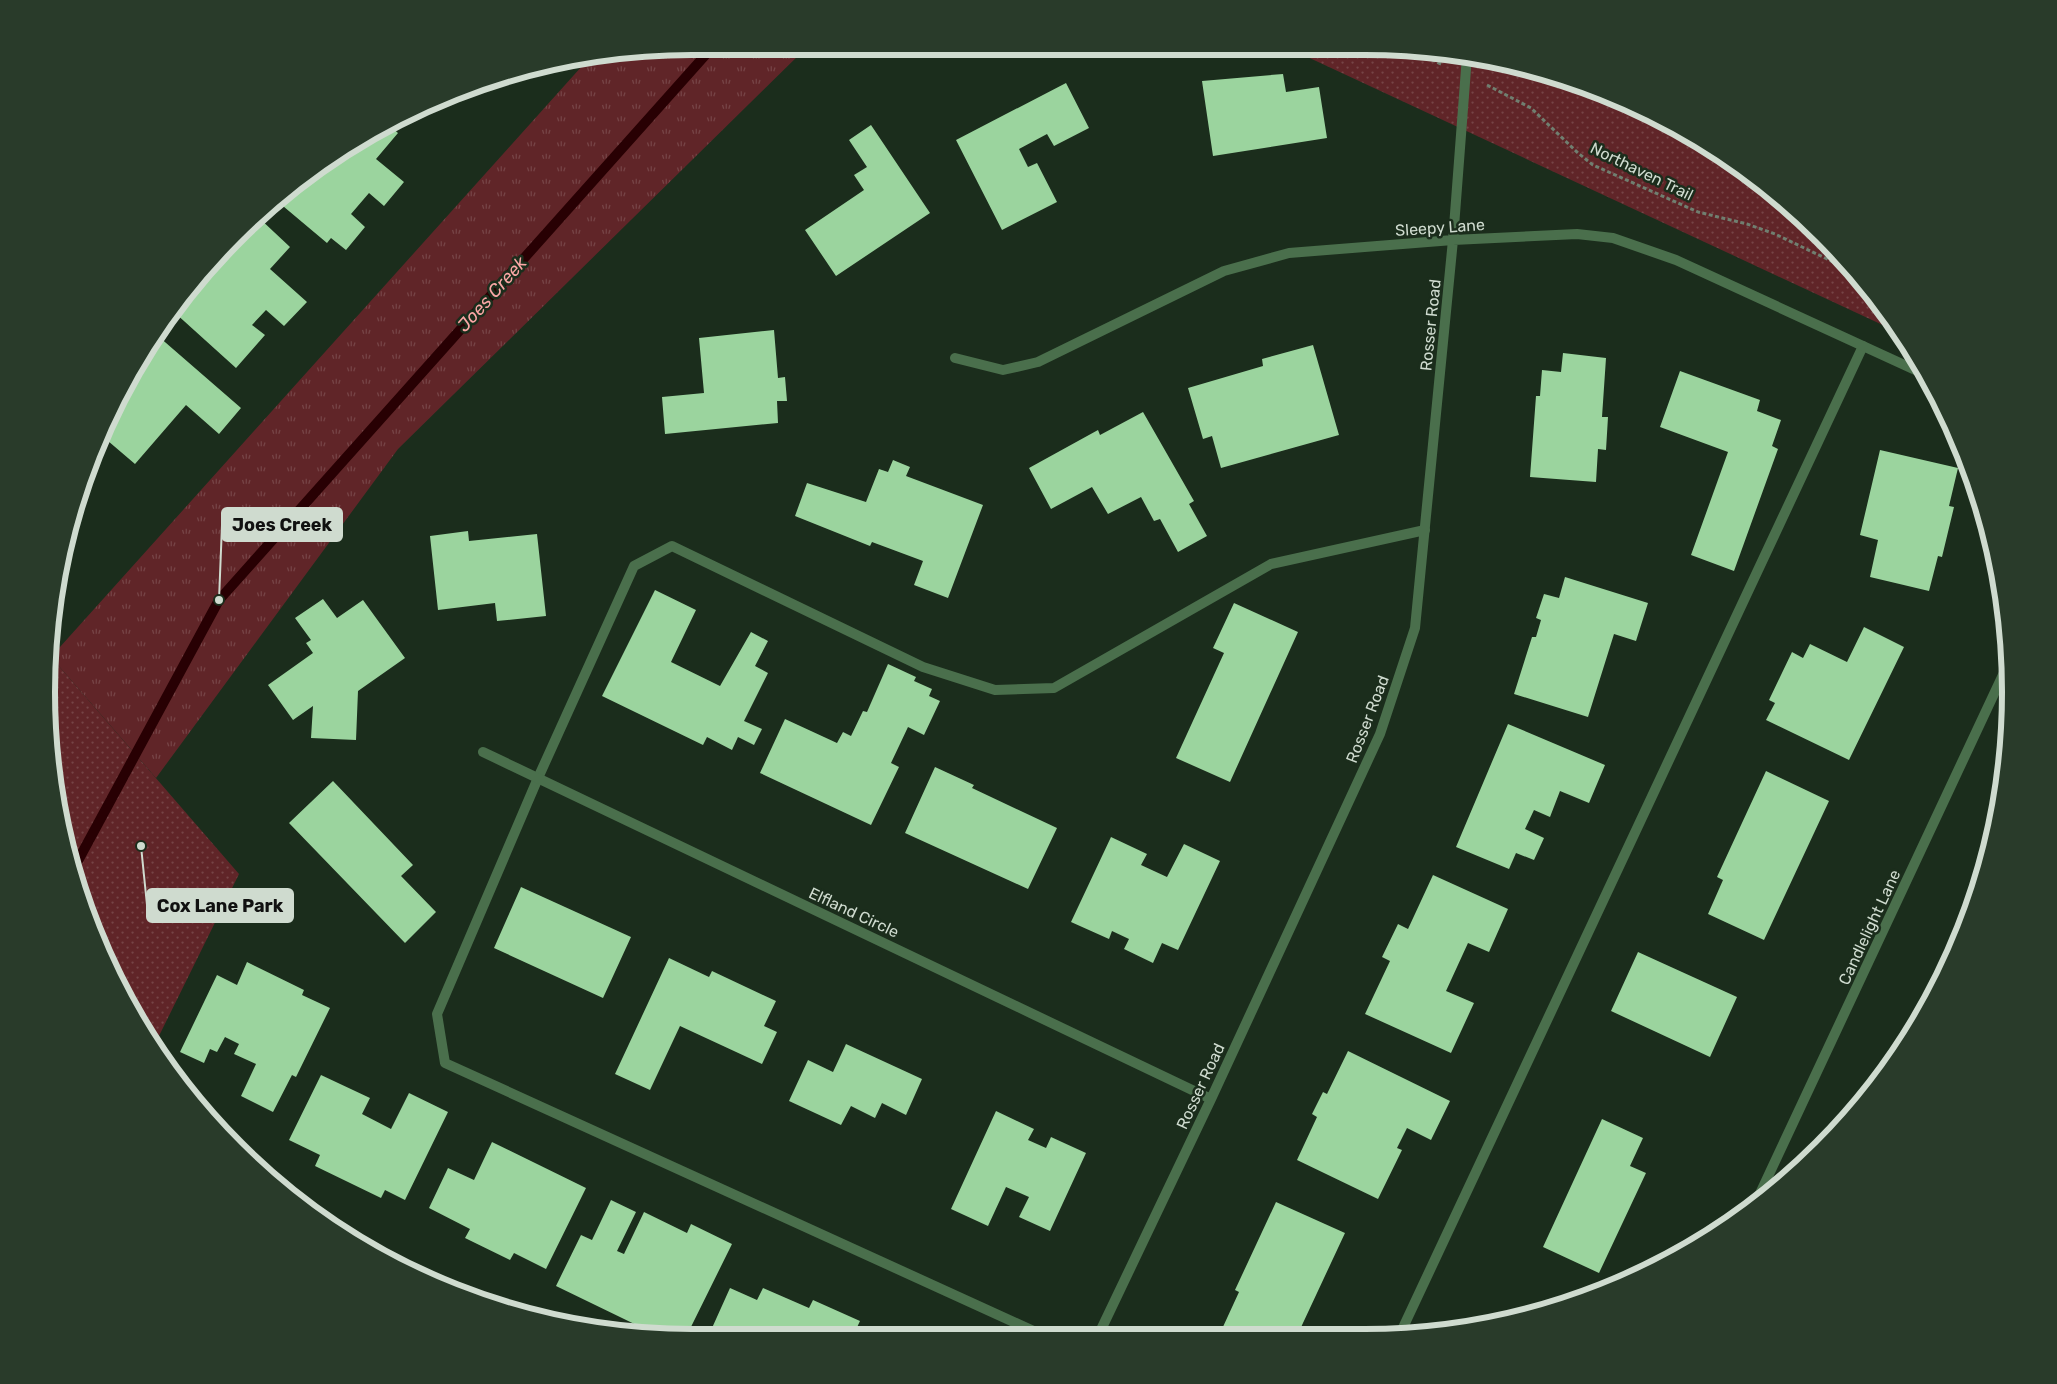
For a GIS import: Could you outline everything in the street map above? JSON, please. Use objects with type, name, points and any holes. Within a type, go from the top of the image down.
[{"type":"street","name":"Rosser Road","points":[[1101,1329],[1211,1099],[1380,734],[1416,628],[1454,240],[1466,63]]},
{"type":"street","name":"Sleepy Lane","points":[[954,358],[1003,370],[1038,362],[1224,271],[1289,253],[1454,240],[1576,234],[1613,238],[1676,260],[1914,369]]},
{"type":"street","points":[[1403,1328],[1864,346]]},
{"type":"street","points":[[1029,1329],[445,1063],[437,1014],[538,778],[634,566],[672,546],[923,667],[995,690],[1054,688],[1271,564],[1425,530]]},
{"type":"street","name":"Candlelight Lane","points":[[1762,1190],[2002,678]]},
{"type":"street","name":"Elfland Circle","points":[[483,752],[1211,1099]]},
{"type":"path","name":"Northaven Trail","points":[[1430,58],[1531,108],[1593,165],[1698,212],[1747,224],[1775,234],[1835,263]]},
{"type":"green space","points":[[799,55],[398,449],[156,778],[56,662],[56,651],[583,64],[650,56]]},
{"type":"green space","points":[[1303,55],[1407,56],[1448,60],[1530,77],[1609,103],[1684,140],[1719,162],[1753,187],[1785,213],[1844,272],[1887,327]]},
{"type":"green space","points":[[56,662],[239,874],[158,1039],[140,1010],[103,936],[77,857],[60,775],[56,734]]},
{"type":"building","points":[[1283,74],[1286,92],[1319,87],[1327,138],[1213,156],[1202,81]]},
{"type":"building","points":[[1066,83],[1089,128],[1054,146],[1047,134],[1019,149],[1028,167],[1037,163],[1057,202],[1002,230],[956,140]]},
{"type":"building","points":[[871,125],[930,213],[836,276],[805,230],[864,190],[854,175],[867,167],[849,140]]},
{"type":"building","points":[[394,129],[398,133],[376,159],[404,182],[384,206],[369,193],[351,214],[365,227],[346,250],[331,238],[327,243],[282,205],[338,162]]},
{"type":"building","points":[[263,222],[290,247],[270,269],[307,302],[284,326],[266,310],[252,325],[265,335],[236,368],[178,316],[213,272]]},
{"type":"building","points":[[774,330],[778,378],[785,377],[787,401],[777,401],[778,423],[665,434],[662,397],[704,393],[699,338]]},
{"type":"building","points":[[161,339],[241,408],[219,434],[186,405],[135,464],[107,440],[140,373]]},
{"type":"building","points":[[1313,345],[1339,435],[1221,468],[1212,436],[1203,439],[1188,388],[1263,366],[1262,359]]},
{"type":"building","points":[[1563,353],[1606,358],[1602,417],[1608,417],[1606,450],[1598,449],[1596,482],[1530,477],[1536,396],[1540,396],[1542,370],[1561,372]]},
{"type":"building","points":[[1680,371],[1760,400],[1757,411],[1781,420],[1772,446],[1778,449],[1734,571],[1691,555],[1728,452],[1660,427]]},
{"type":"building","points":[[1143,412],[1194,501],[1189,504],[1207,536],[1178,552],[1160,519],[1154,521],[1141,497],[1108,514],[1092,487],[1051,509],[1029,468],[1098,430],[1100,435]]},
{"type":"building","points":[[1880,450],[1958,468],[1949,506],[1954,507],[1942,557],[1938,556],[1929,591],[1870,577],[1878,540],[1860,535]]},
{"type":"building","points":[[893,460],[910,467],[906,476],[983,505],[948,598],[914,585],[923,561],[872,542],[870,546],[795,516],[807,483],[866,502],[879,469],[888,472]]},
{"type":"building","points":[[468,531],[469,541],[537,534],[546,616],[497,621],[495,603],[438,610],[430,536]]},
{"type":"building","points":[[1565,577],[1648,603],[1636,641],[1614,634],[1588,717],[1514,694],[1532,637],[1536,637],[1541,620],[1536,618],[1544,594],[1559,598]]},
{"type":"building","points":[[655,590],[696,610],[671,662],[720,686],[751,632],[768,641],[755,666],[768,673],[744,721],[762,729],[754,745],[738,737],[732,750],[707,737],[703,745],[602,696]]},
{"type":"building","points":[[323,599],[337,618],[363,600],[405,658],[358,691],[356,740],[311,738],[313,706],[293,720],[268,685],[313,653],[306,643],[311,640],[295,618]]},
{"type":"building","points":[[1234,603],[1298,632],[1230,782],[1176,758],[1224,653],[1213,648]]},
{"type":"building","points":[[1864,627],[1904,647],[1849,760],[1766,720],[1775,703],[1769,700],[1792,652],[1803,658],[1810,644],[1847,662]]},
{"type":"building","points":[[888,664],[916,677],[914,681],[932,689],[929,696],[940,701],[924,735],[908,727],[891,763],[899,767],[871,825],[760,773],[785,719],[837,743],[843,732],[851,736],[863,711],[867,712]]},
{"type":"building","points":[[1508,724],[1605,765],[1589,803],[1560,791],[1550,817],[1534,810],[1525,829],[1544,838],[1534,860],[1516,853],[1509,869],[1456,847]]},
{"type":"building","points":[[935,767],[974,785],[972,788],[1057,828],[1028,889],[905,833]]},
{"type":"building","points":[[1766,771],[1829,801],[1764,940],[1708,914],[1723,880],[1717,877]]},
{"type":"building","points":[[333,781],[413,865],[401,876],[436,912],[405,943],[289,823]]},
{"type":"building","points":[[1111,837],[1147,854],[1141,865],[1167,877],[1184,844],[1220,861],[1178,950],[1162,943],[1153,963],[1124,949],[1129,939],[1112,931],[1109,939],[1071,922]]},
{"type":"building","points":[[1433,875],[1508,909],[1489,952],[1468,943],[1446,991],[1474,1003],[1451,1053],[1365,1014],[1390,961],[1382,957],[1398,924],[1408,929]]},
{"type":"building","points":[[521,887],[631,937],[603,998],[494,948]]},
{"type":"building","points":[[1638,952],[1737,997],[1710,1057],[1611,1011]]},
{"type":"building","points":[[669,958],[709,977],[712,971],[776,1001],[764,1026],[777,1032],[762,1064],[680,1026],[650,1090],[615,1074]]},
{"type":"building","points":[[247,962],[304,990],[302,995],[330,1008],[296,1077],[292,1075],[273,1112],[241,1096],[256,1064],[234,1054],[239,1044],[225,1037],[217,1052],[210,1049],[204,1063],[180,1052],[217,975],[237,985]]},
{"type":"building","points":[[846,1044],[922,1079],[906,1115],[882,1103],[875,1118],[851,1106],[841,1125],[789,1101],[808,1060],[833,1072]]},
{"type":"building","points":[[1348,1051],[1450,1101],[1431,1140],[1407,1128],[1397,1148],[1402,1150],[1378,1199],[1297,1160],[1317,1117],[1312,1114],[1323,1092],[1327,1094]]},
{"type":"building","points":[[321,1075],[370,1098],[362,1114],[391,1129],[409,1093],[448,1112],[405,1200],[385,1190],[381,1198],[315,1166],[320,1155],[289,1140]]},
{"type":"building","points":[[996,1111],[1034,1129],[1028,1140],[1046,1148],[1051,1137],[1086,1153],[1050,1231],[1019,1217],[1029,1197],[1006,1187],[988,1226],[951,1209]]},
{"type":"building","points":[[1602,1119],[1643,1138],[1630,1166],[1646,1173],[1599,1273],[1543,1247]]},
{"type":"building","points":[[492,1142],[586,1188],[546,1269],[514,1253],[510,1260],[465,1238],[470,1229],[429,1208],[448,1168],[474,1180]]},
{"type":"building","points":[[611,1200],[636,1212],[617,1251],[624,1254],[644,1212],[687,1233],[691,1224],[732,1244],[690,1329],[650,1328],[641,1327],[556,1286],[581,1235],[592,1240]]},
{"type":"building","points":[[1276,1202],[1345,1233],[1300,1329],[1222,1329],[1239,1292],[1235,1290]]},
{"type":"building","points":[[730,1288],[757,1300],[763,1288],[809,1308],[813,1300],[860,1321],[856,1329],[712,1328]]},
{"type":"waterway","name":"Joes Creek","points":[[78,861],[219,600],[705,55]]},
{"type":"place","name":"Joes Creek","points":[[219,600]]},
{"type":"place","name":"Cox Lane Park","points":[[141,846]]}]
